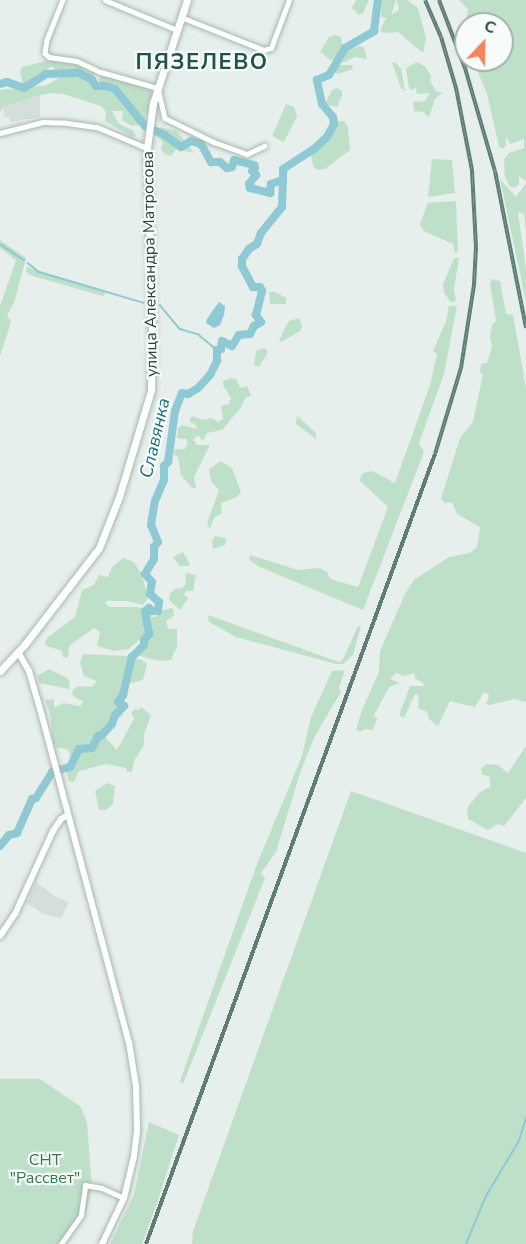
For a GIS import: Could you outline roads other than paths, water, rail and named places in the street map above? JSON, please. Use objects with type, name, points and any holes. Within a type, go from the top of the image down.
[{"type":"main road","name":"улица Александра Матросова","points":[[0,671],[18,652],[99,548],[119,497],[151,390],[152,334],[147,148],[152,110],[187,0]]},
{"type":"street","points":[[63,0],[47,40],[45,53],[49,57],[77,61],[101,72],[158,88],[165,118],[214,142],[248,154],[264,146]]},
{"type":"street","points":[[105,0],[177,30]]},
{"type":"street","points":[[181,17],[264,50],[271,48],[289,0]]},
{"type":"street","points":[[0,133],[43,122],[67,123],[105,130],[147,148]]},
{"type":"street","points":[[18,652],[29,671],[54,762],[129,1042],[136,1086],[138,1131],[124,1198],[102,1244]]},
{"type":"street","points":[[0,936],[15,914],[54,831],[61,819],[68,814]]},
{"type":"street","points":[[61,1244],[81,1215],[85,1185],[102,1188],[124,1198]]},
{"type":"water","points":[[219,302],[225,306],[224,315],[220,325],[214,328],[206,323]]},
{"type":"waterway","name":"Славянка","points":[[0,846],[9,835],[17,833],[32,799],[36,798],[52,772],[70,767],[79,749],[92,748],[98,736],[102,735],[112,724],[115,715],[124,706],[118,702],[123,695],[132,657],[144,645],[144,640],[149,634],[145,611],[149,608],[151,611],[158,611],[159,602],[150,594],[152,582],[145,574],[154,559],[154,547],[158,542],[151,525],[155,501],[164,480],[164,466],[168,462],[175,411],[182,393],[188,394],[198,388],[210,375],[217,361],[217,350],[221,349],[222,341],[232,346],[239,335],[250,334],[254,326],[261,322],[256,315],[262,291],[260,287],[253,287],[242,266],[242,259],[249,249],[257,244],[261,233],[282,207],[283,169],[314,149],[327,137],[334,124],[333,117],[322,104],[317,80],[329,75],[345,48],[374,31],[378,0]]},
{"type":"waterway","points":[[0,84],[7,82],[24,88],[46,74],[79,73],[92,80],[96,86],[115,89],[145,126],[163,134],[181,147],[191,141],[201,144],[211,162],[220,162],[227,168],[232,167],[234,160],[254,165],[255,168],[252,171],[256,175],[249,184],[250,188],[270,193],[271,184],[282,180]]},
{"type":"waterway","points":[[0,244],[24,260]]},
{"type":"waterway","points":[[28,263],[39,272],[144,303]]},
{"type":"waterway","points":[[160,305],[180,329],[198,334],[217,350]]},
{"type":"waterway","points":[[466,1244],[486,1196],[519,1141],[526,1118]]},
{"type":"railway","points":[[146,1244],[435,454],[461,368],[474,285],[476,247],[472,170],[456,88],[441,37],[425,0]]},
{"type":"railway","points":[[439,0],[465,68],[495,171],[526,328]]},
{"type":"district","name":"ПЯЗЕЛЕВО","points":[[202,63]]},
{"type":"park label","name":"СНТ \"Рассвет\"","points":[[45,1169]]}]
